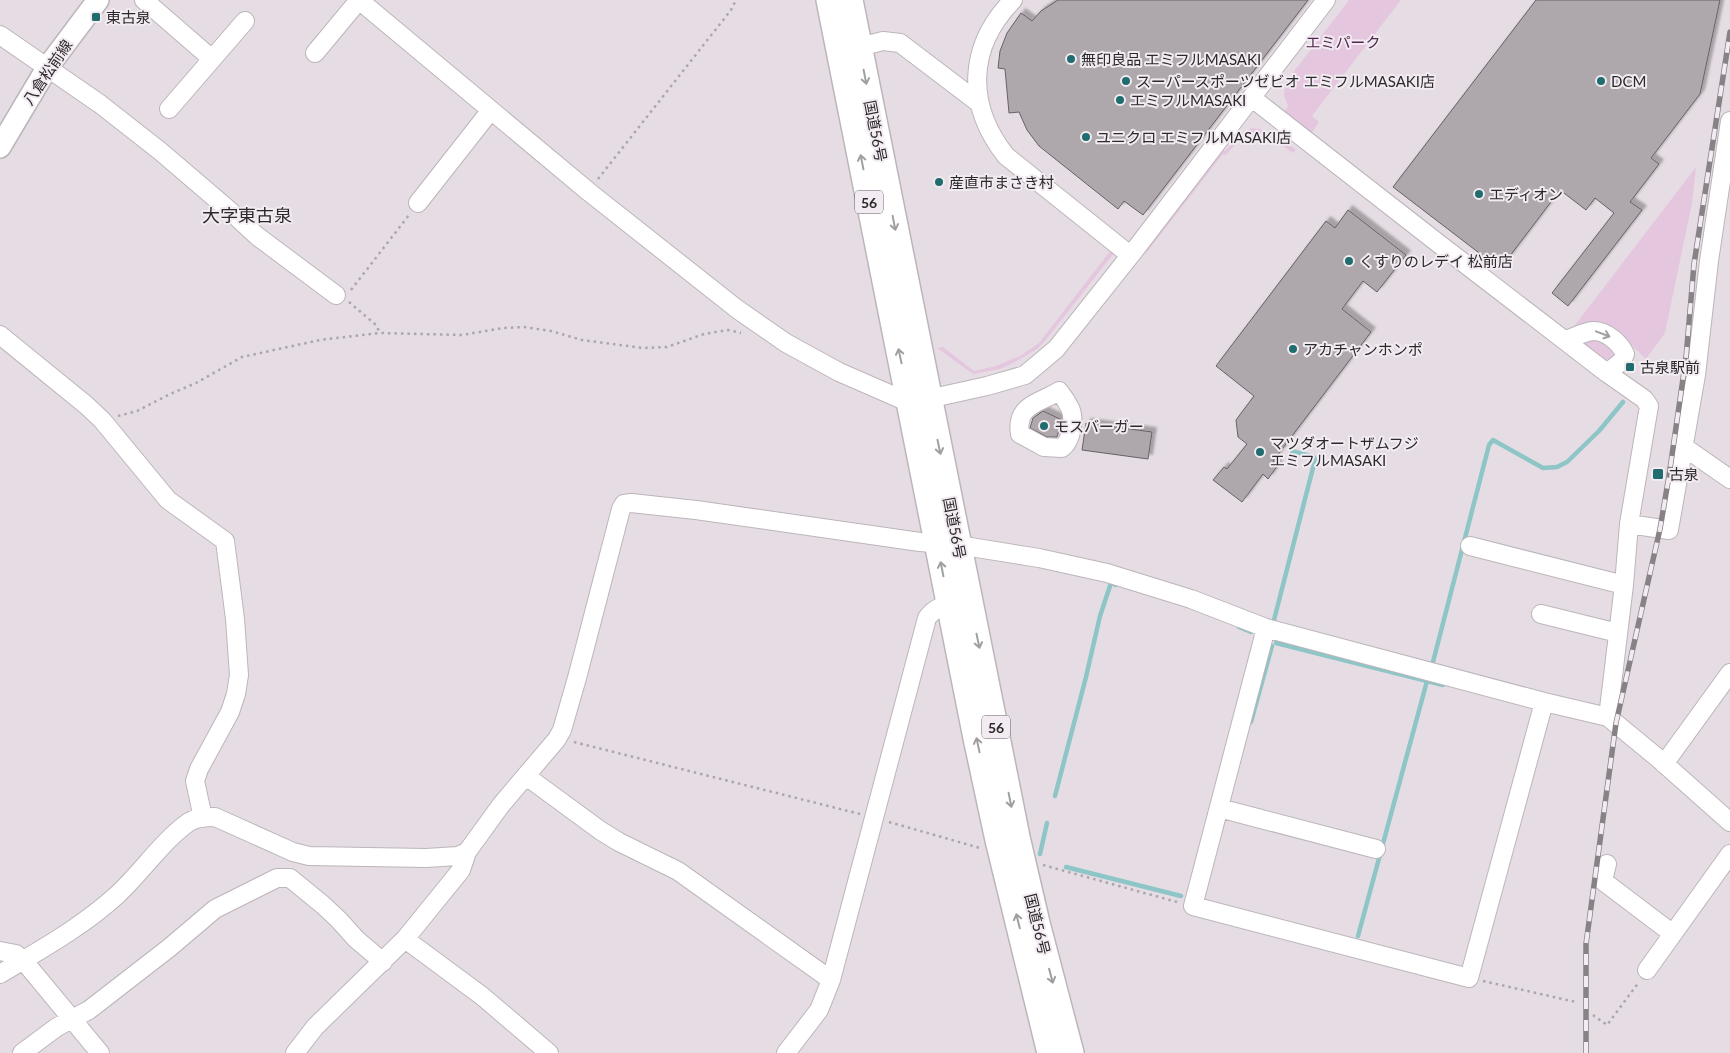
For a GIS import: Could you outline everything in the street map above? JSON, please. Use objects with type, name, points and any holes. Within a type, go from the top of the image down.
[{"type":"highway","name":"国道56号","points":[[829,0],[919,402],[1012,856],[1050,1053]]},
{"type":"highway","name":"国道56号","points":[[850,0],[860,47],[919,402]]},
{"type":"highway","name":"国道56号","points":[[1012,856],[1071,1053]]},
{"type":"main road","name":"八倉松前線","points":[[0,147],[47,68],[98,0]]},
{"type":"street","points":[[144,0],[212,59]]},
{"type":"street","points":[[315,53],[359,0],[589,192],[737,309],[786,343],[839,372],[919,402],[1025,375],[1056,349],[1326,0]]},
{"type":"street","points":[[1013,0],[991,28],[983,46],[977,74],[979,103],[984,121],[994,141],[1006,156],[1130,255]]},
{"type":"street","points":[[169,108],[245,21]]},
{"type":"street","points":[[1,39],[47,68],[122,121],[222,204],[257,236],[340,297]]},
{"type":"street","points":[[860,47],[883,42],[900,43],[979,103]]},
{"type":"street","points":[[1252,98],[1311,146],[1607,373],[1644,399],[1649,406],[1629,524],[1624,585],[1608,717]]},
{"type":"street","points":[[418,203],[491,110]]},
{"type":"street","points":[[1629,524],[1669,530],[1696,375],[1730,121]]},
{"type":"street","points":[[1566,340],[1594,331],[1606,334],[1615,340],[1622,347],[1625,354],[1622,361],[1607,373]]},
{"type":"street","points":[[0,335],[102,420],[168,500],[225,541],[235,619],[239,675],[236,694],[230,712],[199,769],[195,781],[203,818]]},
{"type":"street","points":[[1684,447],[1730,480]]},
{"type":"street","points":[[295,1053],[315,1027],[405,939],[461,870],[467,852],[502,805],[558,738],[577,678],[621,508],[624,504],[631,503],[696,510],[1039,558],[1107,573],[1191,599],[1266,628],[1544,702],[1608,717],[1730,822]]},
{"type":"street","points":[[1470,546],[1624,585]]},
{"type":"street","points":[[786,1053],[820,1010],[831,980],[927,618],[933,610],[959,602]]},
{"type":"street","points":[[1541,614],[1618,633]]},
{"type":"street","points":[[1266,628],[1193,906],[1470,978],[1544,702]]},
{"type":"street","points":[[1664,764],[1730,673]]},
{"type":"street","points":[[526,776],[601,831],[678,871],[831,980]]},
{"type":"street","points":[[1219,808],[1376,849]]},
{"type":"street","points":[[0,974],[56,940],[116,896],[176,833],[191,821],[215,817],[293,852],[308,856],[426,858],[458,856],[467,852]]},
{"type":"street","points":[[1647,970],[1730,854]]},
{"type":"street","points":[[1607,864],[1603,881],[1673,934]]},
{"type":"street","points":[[22,1053],[57,1027],[89,1010],[169,948],[215,909],[277,878],[290,878],[323,905],[356,939],[383,962]]},
{"type":"street","points":[[405,939],[482,996],[549,1053]]},
{"type":"street","points":[[0,951],[16,954],[23,960],[100,1053]]},
{"type":"path","points":[[589,192],[731,10],[736,0]]},
{"type":"path","points":[[380,333],[376,325],[340,297],[418,203]]},
{"type":"path","points":[[102,420],[137,411],[196,383],[242,357],[320,340],[380,333],[479,334],[504,328],[524,327],[551,331],[582,340],[643,348],[667,347],[704,334],[728,330],[745,334]]},
{"type":"path","points":[[558,738],[874,818],[1193,906]]},
{"type":"path","points":[[1593,1015],[1607,1025],[1647,970]]},
{"type":"path","points":[[1470,978],[1576,1002]]},
{"type":"green space","name":"エミパーク","points":[[1349,0],[1401,0],[1312,116],[1319,122],[1310,135],[1283,114],[1288,106],[1284,96],[1285,83]]},
{"type":"green space","points":[[1252,128],[1270,133],[1296,150],[1293,153],[1265,134],[1258,132],[1244,137],[1226,155],[1223,154],[1147,252],[1145,250],[1221,150],[1225,151],[1241,134]]},
{"type":"green space","points":[[1696,167],[1692,203],[1665,333],[1646,359],[1626,340],[1572,329]]},
{"type":"green space","points":[[1111,250],[1114,253],[1045,341],[1037,349],[1015,362],[1000,369],[973,374],[937,348],[943,347],[974,371],[996,366],[1020,356],[1039,343]]},
{"type":"green space","points":[[1601,338],[1617,355],[1608,363],[1587,347],[1585,343],[1589,339]]},
{"type":"building","name":"エミフルMASAKI","points":[[1058,0],[1308,0],[1143,215],[1124,201],[1118,209],[1039,146],[1027,130],[1019,112],[1009,113],[1005,69],[998,68],[1000,51],[1007,33],[1021,13],[1032,21],[1041,11]]},
{"type":"building","points":[[1536,0],[1720,0],[1700,94],[1651,158],[1659,164],[1630,202],[1642,210],[1568,306],[1552,293],[1614,213],[1595,198],[1586,210],[1560,190],[1500,269],[1393,187]]},
{"type":"building","points":[[1348,210],[1406,255],[1377,292],[1363,281],[1342,309],[1371,332],[1273,461],[1278,465],[1268,479],[1263,474],[1242,502],[1213,480],[1224,467],[1227,469],[1247,444],[1238,437],[1236,420],[1254,396],[1216,366],[1326,221],[1335,228]]},
{"type":"building","name":"モスバーガー","points":[[1043,411],[1062,420],[1057,437],[1047,437],[1030,428],[1033,418]]},
{"type":"building","points":[[1086,423],[1152,432],[1148,459],[1082,450]]},
{"type":"waterway","points":[[1433,662],[1489,445],[1493,440],[1543,468],[1557,467],[1567,462],[1599,431],[1623,402]]},
{"type":"waterway","points":[[1274,620],[1315,460],[1314,457],[1292,451]]},
{"type":"waterway","points":[[1055,796],[1100,616],[1111,583],[1116,585]]},
{"type":"waterway","points":[[1239,627],[1251,632]]},
{"type":"waterway","points":[[1276,643],[1443,685]]},
{"type":"waterway","points":[[1251,722],[1272,646]]},
{"type":"waterway","points":[[1358,936],[1427,681]]},
{"type":"waterway","points":[[1040,854],[1047,823]]},
{"type":"waterway","points":[[1066,867],[1181,896]]},
{"type":"railway","points":[[1586,1053],[1586,944],[1616,723],[1660,529],[1669,476],[1686,358],[1694,264],[1730,32]]},
{"type":"place","name":"東古泉","points":[[96,17]]},
{"type":"place","name":"無印良品 エミフルMASAKI","points":[[1071,59]]},
{"type":"place","name":"スーパースポーツゼビオ エミフルMASAKI店","points":[[1126,81]]},
{"type":"place","name":"DCM","points":[[1601,81]]},
{"type":"place","name":"エミフルMASAKI","points":[[1120,100]]},
{"type":"place","name":"ユニクロ エミフルMASAKI店","points":[[1086,137]]},
{"type":"place","name":"産直市まさき村","points":[[939,182]]},
{"type":"place","name":"エディオン","points":[[1479,194]]},
{"type":"place","name":"くすりのレデイ 松前店","points":[[1349,261]]},
{"type":"place","name":"アカチャンホンポ","points":[[1293,349]]},
{"type":"place","name":"古泉駅前","points":[[1630,367]]},
{"type":"place","name":"モスバーガー","points":[[1044,426]]},
{"type":"place","name":"マツダオートザムフジ エミフルMASAKI","points":[[1260,452]]},
{"type":"place","name":"古泉","points":[[1658,474]]},
{"type":"district","name":"大字東古泉","points":[[247,215]]}]
